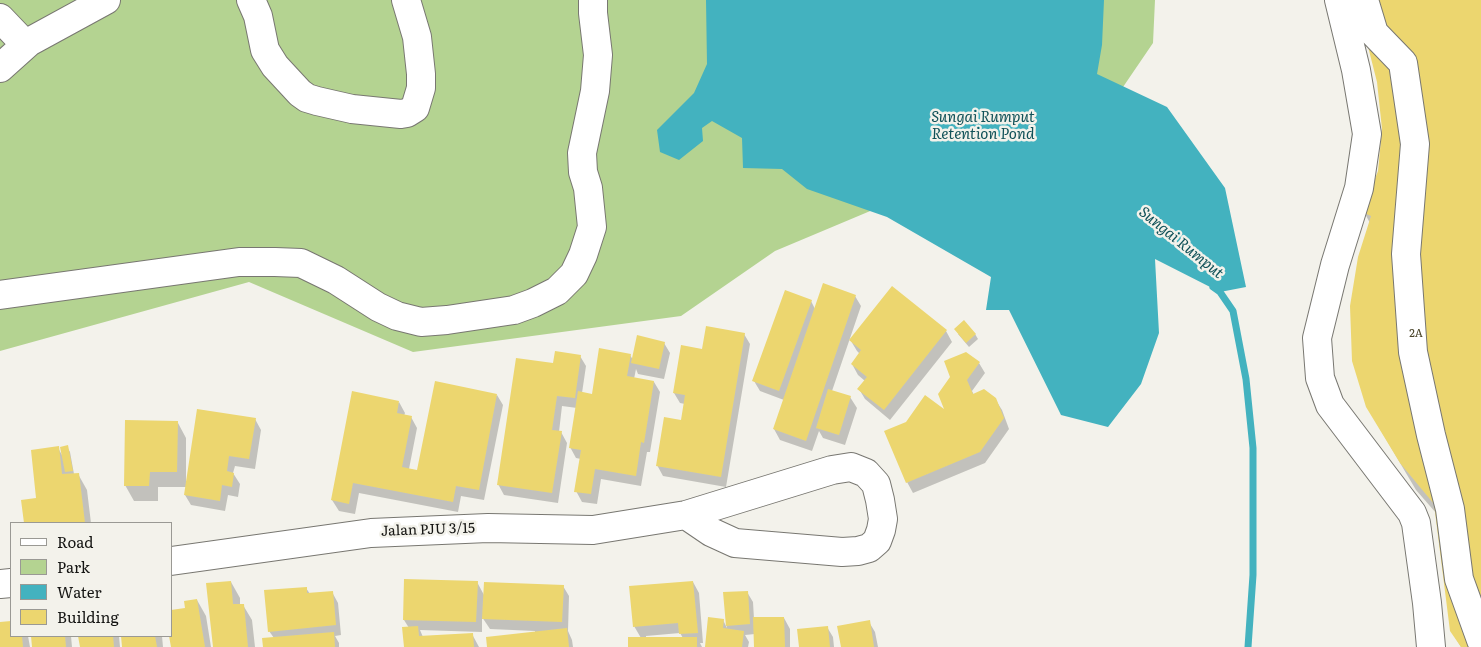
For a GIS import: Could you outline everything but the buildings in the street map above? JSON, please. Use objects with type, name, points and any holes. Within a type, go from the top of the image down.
[{"type":"street","points":[[0,68],[29,42],[106,0]]},
{"type":"street","points":[[251,0],[258,16],[264,50],[274,66],[300,93],[312,100],[352,109],[401,114],[407,113],[414,108],[420,88],[421,74],[417,37],[406,0]]},
{"type":"street","points":[[0,295],[239,262],[274,262],[301,264],[336,280],[378,308],[396,316],[421,322],[514,310],[533,303],[557,291],[574,274],[592,227],[588,188],[583,172],[582,152],[595,91],[598,56],[593,0]]},
{"type":"street","points":[[1338,0],[1356,70],[1367,134],[1359,188],[1335,265],[1317,338],[1320,378],[1330,405],[1412,513],[1417,532],[1431,647]]},
{"type":"street","points":[[1364,0],[1374,33],[1403,63],[1415,144],[1406,254],[1413,352],[1431,435],[1450,509],[1459,579],[1481,640]]},
{"type":"street","points":[[0,18],[22,40],[29,42]]},
{"type":"street","name":"Jalan PJU 3/15","points":[[172,560],[371,533],[488,528],[593,530],[686,515],[832,470],[851,467],[866,473],[876,484],[883,519],[877,541],[869,548],[842,552],[734,543],[710,532],[686,515]]},
{"type":"green space","points":[[0,0],[1155,0],[1153,43],[1106,112],[775,251],[681,316],[413,352],[249,282],[0,351]]},
{"type":"water","name":"Sungai Rumput Retention Pond","points":[[706,0],[1104,0],[1102,45],[1097,74],[1167,107],[1225,188],[1246,287],[1220,292],[1155,259],[1159,333],[1141,384],[1108,427],[1061,415],[1009,310],[986,310],[991,277],[887,217],[807,189],[782,169],[743,168],[742,138],[712,121],[702,128],[703,141],[679,160],[660,152],[657,130],[694,93],[707,64]]},
{"type":"waterway","name":"Sungai Rumput","points":[[1213,287],[1220,292],[1233,311],[1246,379],[1253,448],[1253,575],[1248,647]]}]
